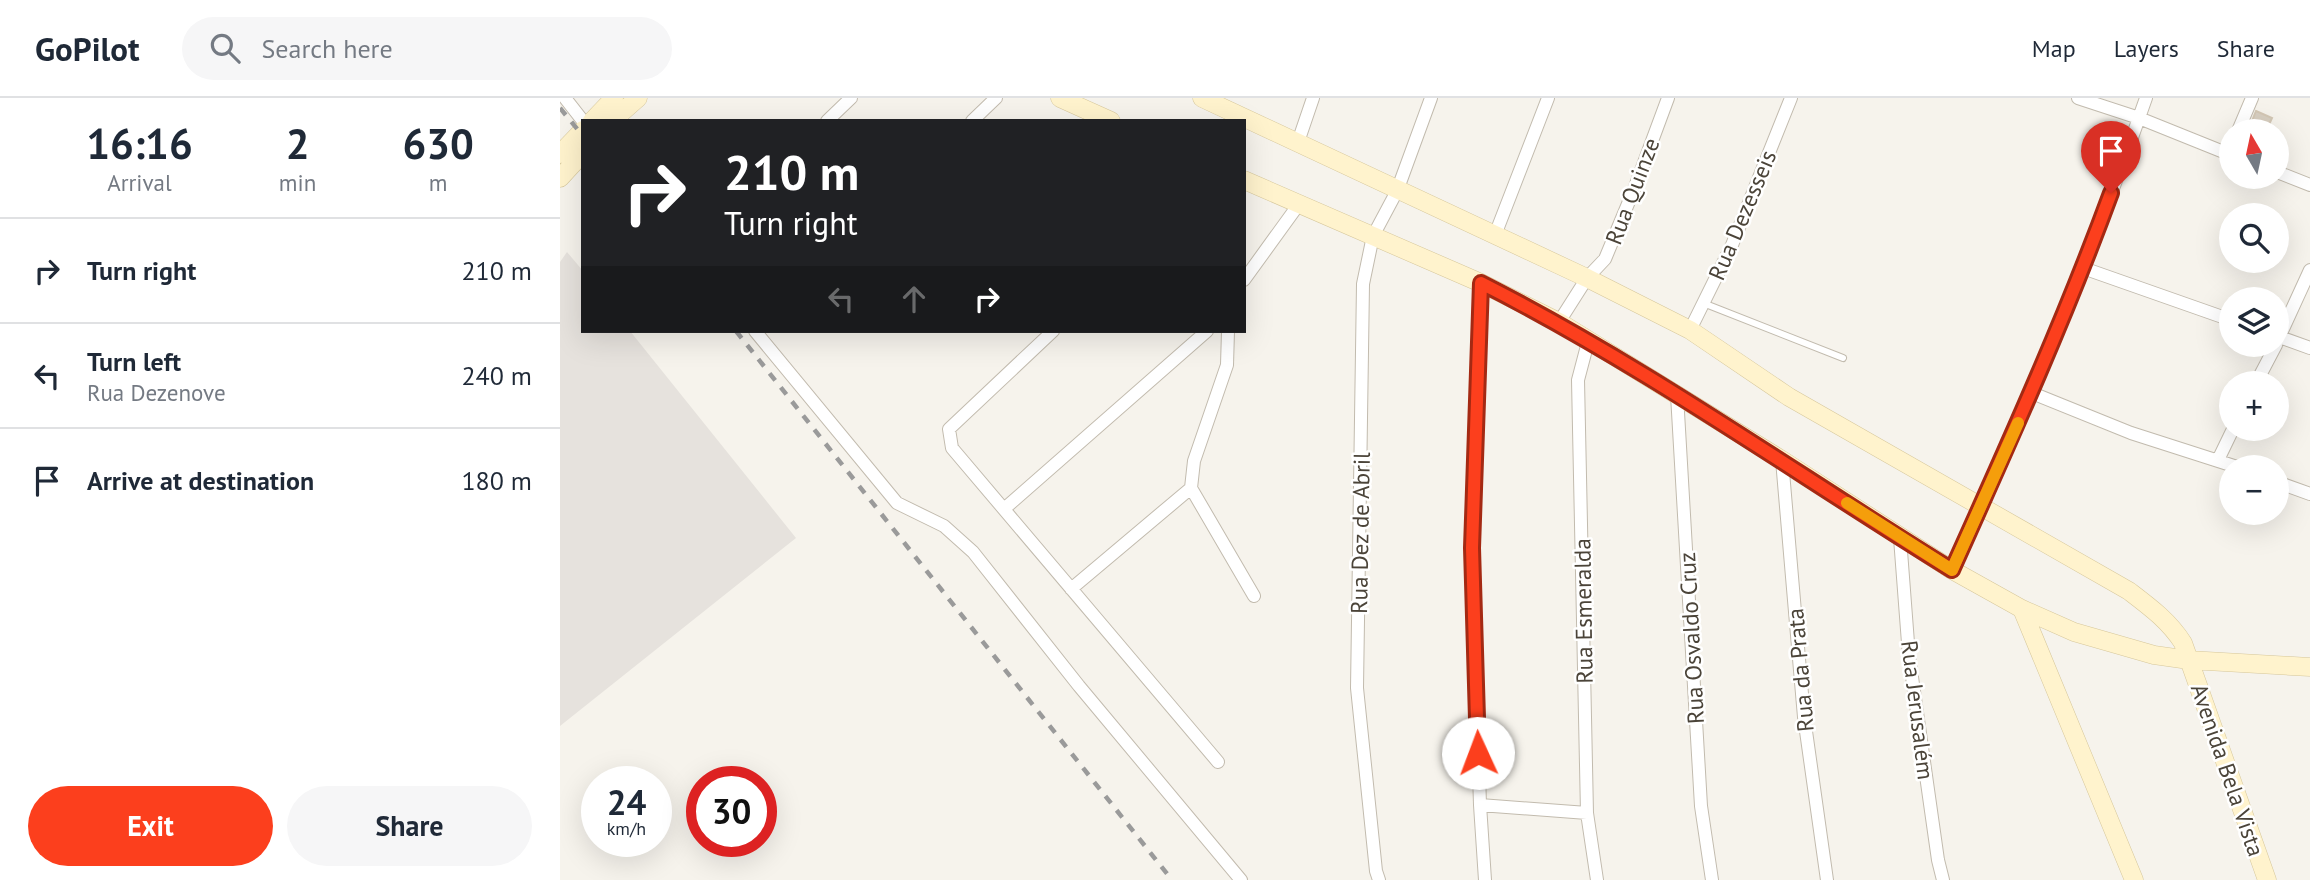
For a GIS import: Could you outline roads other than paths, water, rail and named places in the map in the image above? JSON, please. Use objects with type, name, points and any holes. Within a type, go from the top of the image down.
[{"type":"street","points":[[565,98],[579,116]]},
{"type":"street","points":[[594,119],[614,98]]},
{"type":"street","points":[[614,119],[638,98]]},
{"type":"street","points":[[829,119],[851,98]]},
{"type":"street","points":[[974,119],[996,98]]},
{"type":"street","points":[[1060,98],[1107,119]]},
{"type":"street","name":"Avenida Bela Vista","points":[[1202,98],[1587,278],[1690,330],[1789,397],[2129,591],[2174,629],[2189,660],[2267,880]]},
{"type":"street","points":[[1298,142],[1313,98]]},
{"type":"street","name":"Rua Dez de Abril","points":[[1379,880],[1357,688],[1363,284],[1373,236],[1397,191],[1431,98]]},
{"type":"street","points":[[1495,235],[1548,98]]},
{"type":"street","name":"Rua Quinze","points":[[1559,323],[1587,278],[1605,259],[1668,98]]},
{"type":"street","name":"Rua Dezesseis","points":[[1690,330],[1736,233],[1791,98]]},
{"type":"street","points":[[2078,98],[2219,148]]},
{"type":"street","points":[[1952,570],[2032,393],[2083,268],[2146,98]]},
{"type":"street","points":[[2243,119],[2252,98]]},
{"type":"street","points":[[560,154],[581,133]]},
{"type":"street","points":[[560,178],[581,155]]},
{"type":"street","points":[[2289,177],[2310,185]]},
{"type":"street","points":[[1246,181],[1481,283],[1559,323],[1782,460],[1952,570],[2022,608],[2074,632],[2154,655],[2189,660],[2310,667]]},
{"type":"street","points":[[1246,277],[1299,204]]},
{"type":"street","points":[[2083,268],[2219,316]]},
{"type":"street","points":[[2289,315],[2310,270]]},
{"type":"street","points":[[1481,283],[1472,548],[1485,880]]},
{"type":"street","points":[[757,333],[897,503],[944,526],[973,552],[1079,686],[1241,880]]},
{"type":"street","points":[[1051,333],[949,429],[952,448],[1218,762]]},
{"type":"street","points":[[1004,509],[1205,333]]},
{"type":"street","points":[[1228,333],[1227,365],[1194,461],[1191,488],[1254,596]]},
{"type":"street","name":"Rua Esmeralda","points":[[1588,342],[1578,380],[1587,813],[1597,880]]},
{"type":"street","points":[[2289,343],[2310,348]]},
{"type":"street","points":[[2032,393],[2131,433],[2218,460],[2228,441]]},
{"type":"street","name":"Rua Osvaldo Cruz","points":[[1677,395],[1701,807],[1712,880]]},
{"type":"street","name":"Rua da Prata","points":[[1782,460],[1804,718],[1827,880]]},
{"type":"street","points":[[2289,486],[2310,494]]},
{"type":"street","points":[[1071,589],[1191,488]]},
{"type":"street","name":"Rua Jerusalém","points":[[1900,538],[1909,656],[1943,880]]},
{"type":"street","points":[[2022,608],[2134,880]]},
{"type":"street","points":[[1480,805],[1587,813]]},
{"type":"lane","points":[[1703,303],[1843,358]]},
{"type":"railway","points":[[560,108],[581,134]]},
{"type":"railway","points":[[738,333],[1172,880]]}]
